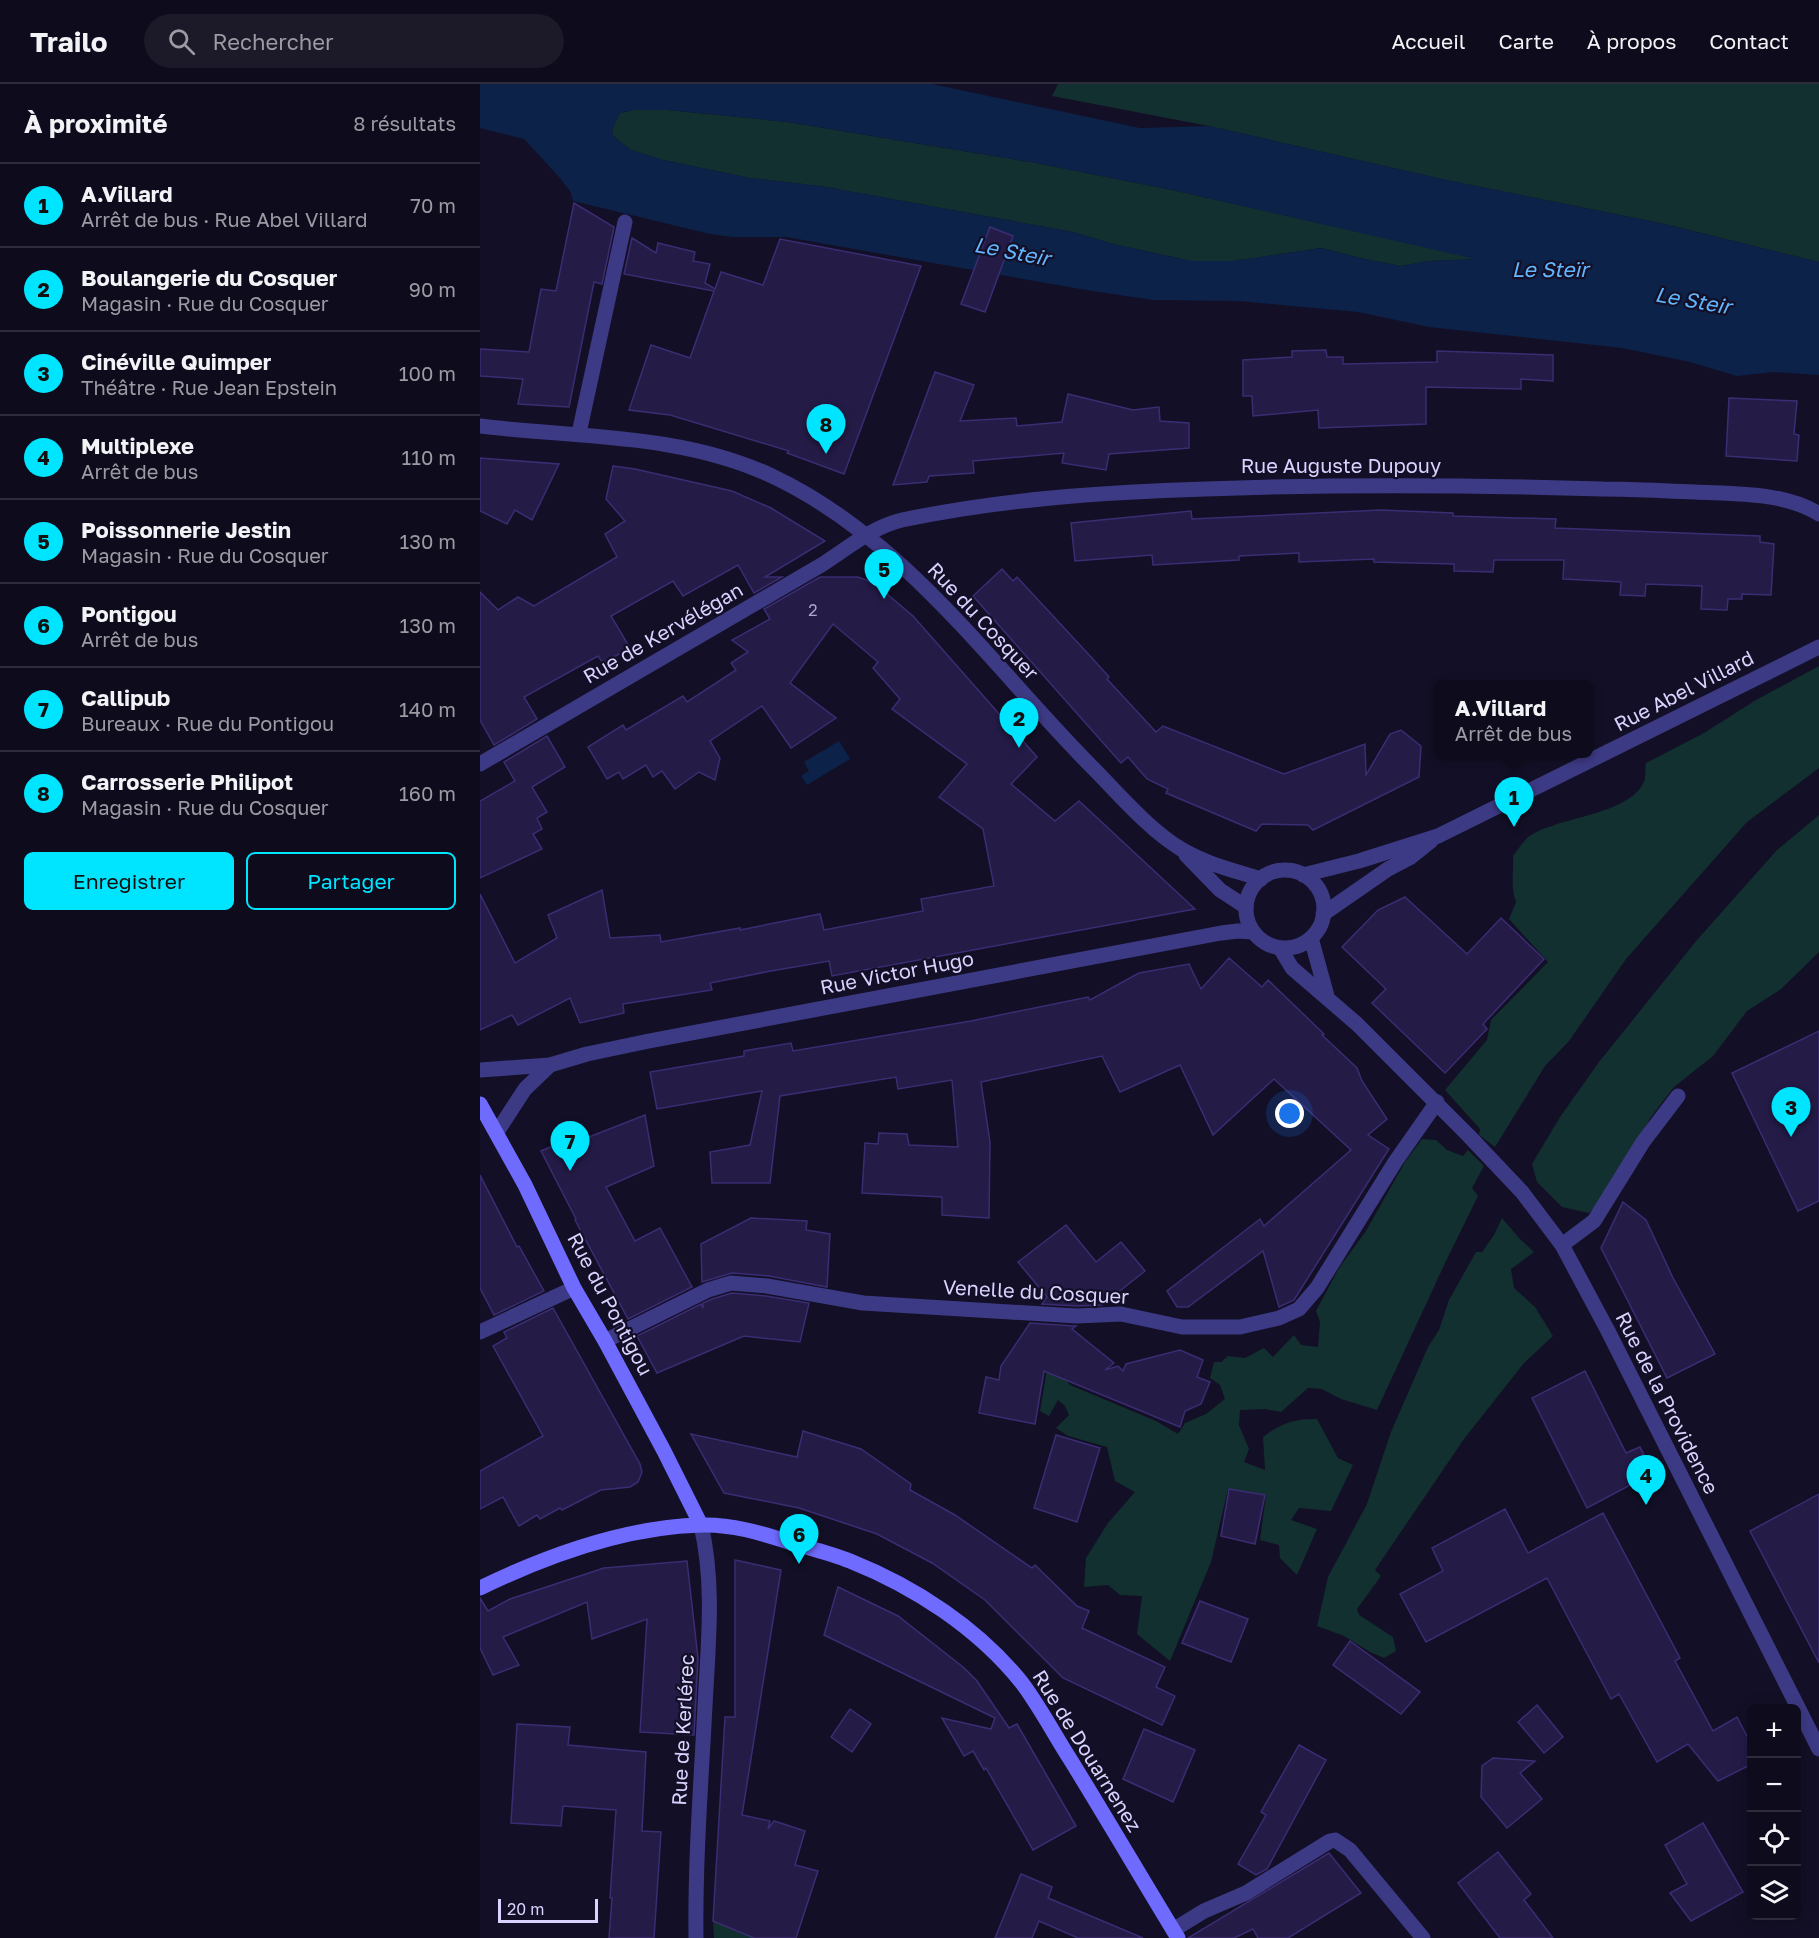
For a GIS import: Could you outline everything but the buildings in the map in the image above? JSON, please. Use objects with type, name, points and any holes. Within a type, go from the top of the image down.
[{"type":"main road","name":"Rue du Pontigou","points":[[480,1104],[497,1132],[574,1288],[605,1341],[701,1525]]},
{"type":"main road","name":"Rue de Douarnenez","points":[[480,1588],[547,1559],[603,1541],[648,1530],[701,1525],[753,1531],[848,1560],[910,1590],[951,1617],[986,1645],[1017,1677],[1039,1708],[1175,1934]]},
{"type":"street","points":[[579,433],[625,222]]},
{"type":"street","name":"Rue du Cosquer","points":[[480,426],[579,433],[671,446],[744,464],[797,490],[865,535],[904,567],[1121,797],[1162,835],[1180,848],[1216,866],[1261,879]]},
{"type":"street","name":"Rue Auguste Dupouy","points":[[865,535],[899,521],[1007,503],[1148,491],[1279,486],[1504,486],[1718,493],[1780,499],[1819,514]]},
{"type":"street","name":"Rue de Kervélégan","points":[[480,764],[823,564],[865,535]]},
{"type":"street","name":"Rue Abel Villard","points":[[1303,875],[1359,861],[1438,836],[1819,646]]},
{"type":"street","name":"Rue Abel Villard","points":[[1323,914],[1388,869],[1412,857],[1438,836]]},
{"type":"street","name":"Rue du Cosquer","points":[[1180,848],[1200,872],[1220,890],[1246,907]]},
{"type":"street","points":[[1281,870],[1303,875],[1319,892],[1323,903],[1321,923],[1311,938],[1302,944],[1291,948],[1270,945],[1253,932],[1247,920],[1246,907],[1253,886],[1261,879],[1281,870]]},
{"type":"street","name":"Rue Victor Hugo","points":[[480,1070],[550,1065],[587,1054],[649,1041],[1221,933],[1253,932]]},
{"type":"street","points":[[1311,938],[1326,996]]},
{"type":"street","points":[[1280,948],[1292,968],[1326,996],[1437,1102]]},
{"type":"street","name":"Rue Victor Hugo","points":[[497,1132],[525,1089],[550,1065]]},
{"type":"street","points":[[1562,1245],[1594,1221],[1643,1142],[1678,1096]]},
{"type":"street","name":"Rue de la Providence","points":[[1437,1102],[1522,1192],[1562,1245],[1608,1330],[1819,1749]]},
{"type":"street","name":"Venelle du Cosquer","points":[[605,1341],[708,1290],[731,1283],[767,1286],[863,1303],[1067,1315],[1121,1314],[1182,1327],[1240,1327],[1279,1318],[1299,1309],[1317,1288],[1395,1162],[1437,1102]]},
{"type":"street","points":[[480,1332],[574,1288]]},
{"type":"street","name":"Rue de Kerlérec","points":[[696,1938],[698,1832],[710,1601],[708,1560],[701,1525]]},
{"type":"street","points":[[1175,1934],[1198,1914],[1246,1893],[1329,1840],[1335,1840],[1350,1850],[1423,1938]]},
{"type":"green space","points":[[1058,84],[1819,84],[1819,262],[1660,223],[1446,180],[1209,126],[1052,96]]},
{"type":"green space","points":[[633,110],[668,110],[788,122],[1036,163],[1177,191],[1478,259],[1429,261],[1401,266],[1321,248],[1234,261],[1191,261],[1113,244],[1073,232],[820,186],[750,178],[663,160],[631,150],[613,136],[612,129],[620,113]]},
{"type":"green space","points":[[1819,666],[1819,768],[1747,822],[1626,959],[1569,1041],[1545,1066],[1495,1147],[1479,1135],[1480,1129],[1445,1090],[1487,1040],[1491,1020],[1548,962],[1509,919],[1516,902],[1513,885],[1513,856],[1531,835],[1624,802],[1636,793],[1644,782],[1646,763],[1704,733],[1756,700]]},
{"type":"green space","points":[[1819,815],[1819,952],[1781,989],[1747,1011],[1713,1056],[1674,1087],[1651,1117],[1609,1191],[1589,1213],[1562,1207],[1537,1182],[1532,1164],[1560,1117],[1599,1062],[1697,940],[1777,850]]},
{"type":"green space","points":[[1422,1139],[1436,1140],[1447,1150],[1463,1156],[1468,1150],[1484,1166],[1472,1188],[1478,1196],[1377,1410],[1341,1399],[1322,1389],[1308,1388],[1281,1412],[1265,1409],[1240,1410],[1239,1425],[1249,1449],[1244,1462],[1265,1470],[1263,1437],[1288,1423],[1317,1419],[1338,1458],[1353,1465],[1331,1511],[1299,1508],[1291,1520],[1317,1529],[1297,1575],[1280,1558],[1279,1545],[1260,1540],[1266,1495],[1228,1489],[1211,1562],[1170,1661],[1137,1634],[1142,1596],[1120,1595],[1108,1585],[1084,1587],[1086,1558],[1108,1523],[1135,1492],[1115,1481],[1107,1447],[1068,1436],[1056,1428],[1069,1415],[1065,1406],[1058,1400],[1049,1416],[1040,1411],[1049,1358],[1070,1385],[1156,1421],[1178,1434],[1185,1423],[1206,1414],[1225,1399],[1220,1385],[1210,1378],[1214,1362],[1221,1362],[1228,1356],[1245,1358],[1264,1348],[1273,1357],[1294,1335],[1301,1345],[1318,1347],[1320,1322],[1316,1311],[1339,1268],[1366,1231],[1405,1162]]},
{"type":"green space","points":[[1502,1218],[1534,1252],[1511,1269],[1514,1288],[1535,1307],[1553,1336],[1524,1363],[1464,1439],[1375,1570],[1381,1576],[1357,1609],[1359,1615],[1393,1637],[1396,1651],[1384,1658],[1344,1636],[1317,1626],[1328,1577],[1367,1504],[1391,1432],[1428,1347],[1439,1330],[1449,1300],[1476,1252],[1482,1252]]},
{"type":"green space","points":[[713,1921],[754,1938],[714,1938]]},
{"type":"water","name":"Le Steïr","points":[[480,84],[932,84],[1140,128],[1209,126],[1446,180],[1660,223],[1819,262],[1819,375],[1774,372],[1737,376],[1690,362],[1622,348],[1429,327],[1358,312],[1238,301],[1153,300],[786,237],[732,237],[710,234],[573,201],[570,191],[559,177],[524,139],[480,128]],"holes":[[[633,110],[668,110],[788,122],[1036,163],[1177,191],[1475,259],[1429,261],[1401,266],[1321,248],[1234,261],[1191,261],[1113,244],[1073,232],[820,186],[750,178],[663,160],[631,150],[613,136],[612,129],[620,113]]]},
{"type":"water","points":[[839,741],[850,759],[807,785],[801,776],[809,771],[804,762]]},
{"type":"place","name":"Carrosserie Philipot","points":[[826,454]]},
{"type":"place","name":"Poissonnerie Jestin","points":[[884,599]]},
{"type":"place","name":"Boulangerie du Cosquer","points":[[1019,748]]},
{"type":"place","name":"A.Villard","points":[[1514,827]]},
{"type":"place","name":"Cinéville Quimper","points":[[1791,1137]]},
{"type":"place","name":"Callipub","points":[[570,1171]]},
{"type":"place","name":"Multiplexe","points":[[1646,1505]]},
{"type":"place","name":"Pontigou","points":[[799,1564]]},
{"type":"water label","name":"Le Steir","points":[[1012,252]]},
{"type":"water label","name":"Le Steir","points":[[1693,301]]}]
